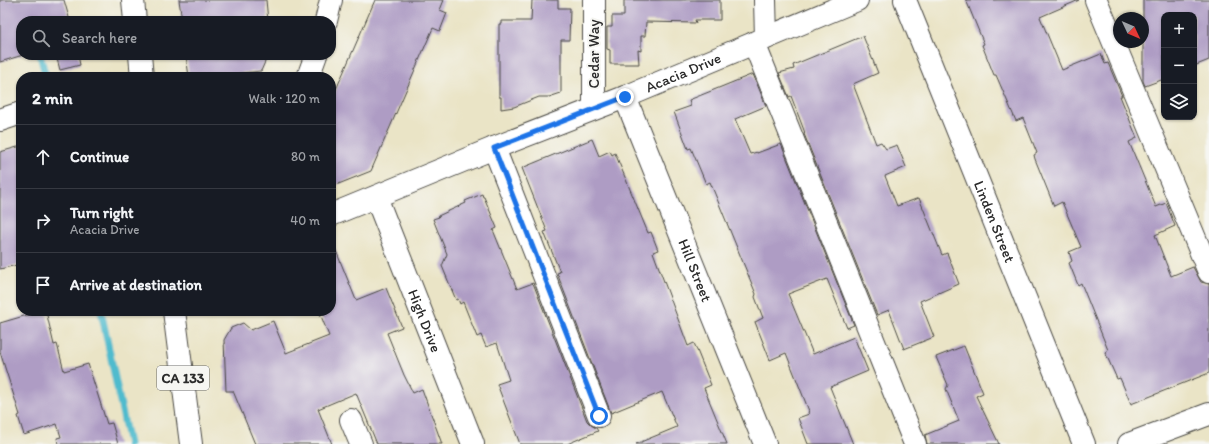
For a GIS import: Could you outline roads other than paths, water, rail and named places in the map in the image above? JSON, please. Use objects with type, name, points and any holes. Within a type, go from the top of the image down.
[{"type":"street","points":[[133,0],[135,16]]},
{"type":"street","points":[[327,16],[331,0]]},
{"type":"street","name":"Cedar Way","points":[[594,0],[594,108]]},
{"type":"street","points":[[765,0],[760,40],[915,444]]},
{"type":"street","name":"Acacia Drive","points":[[336,213],[494,148],[625,97],[857,0]]},
{"type":"street","name":"Linden Street","points":[[905,0],[1084,444]]},
{"type":"street","points":[[1096,0],[1209,272]]},
{"type":"street","points":[[140,60],[142,72]]},
{"type":"street","points":[[310,72],[314,60]]},
{"type":"street","name":"Hill Street","points":[[625,97],[765,444]]},
{"type":"street","points":[[0,120],[16,115]]},
{"type":"street","points":[[494,148],[599,416]]},
{"type":"street","name":"High Drive","points":[[376,197],[473,444]]},
{"type":"street","name":"CA 133","points":[[175,316],[191,444]]},
{"type":"street","points":[[1129,444],[1153,440],[1209,414]]},
{"type":"street","points":[[351,420],[361,444]]},
{"type":"waterway","points":[[41,60],[45,72]]},
{"type":"waterway","points":[[102,316],[129,444]]}]
